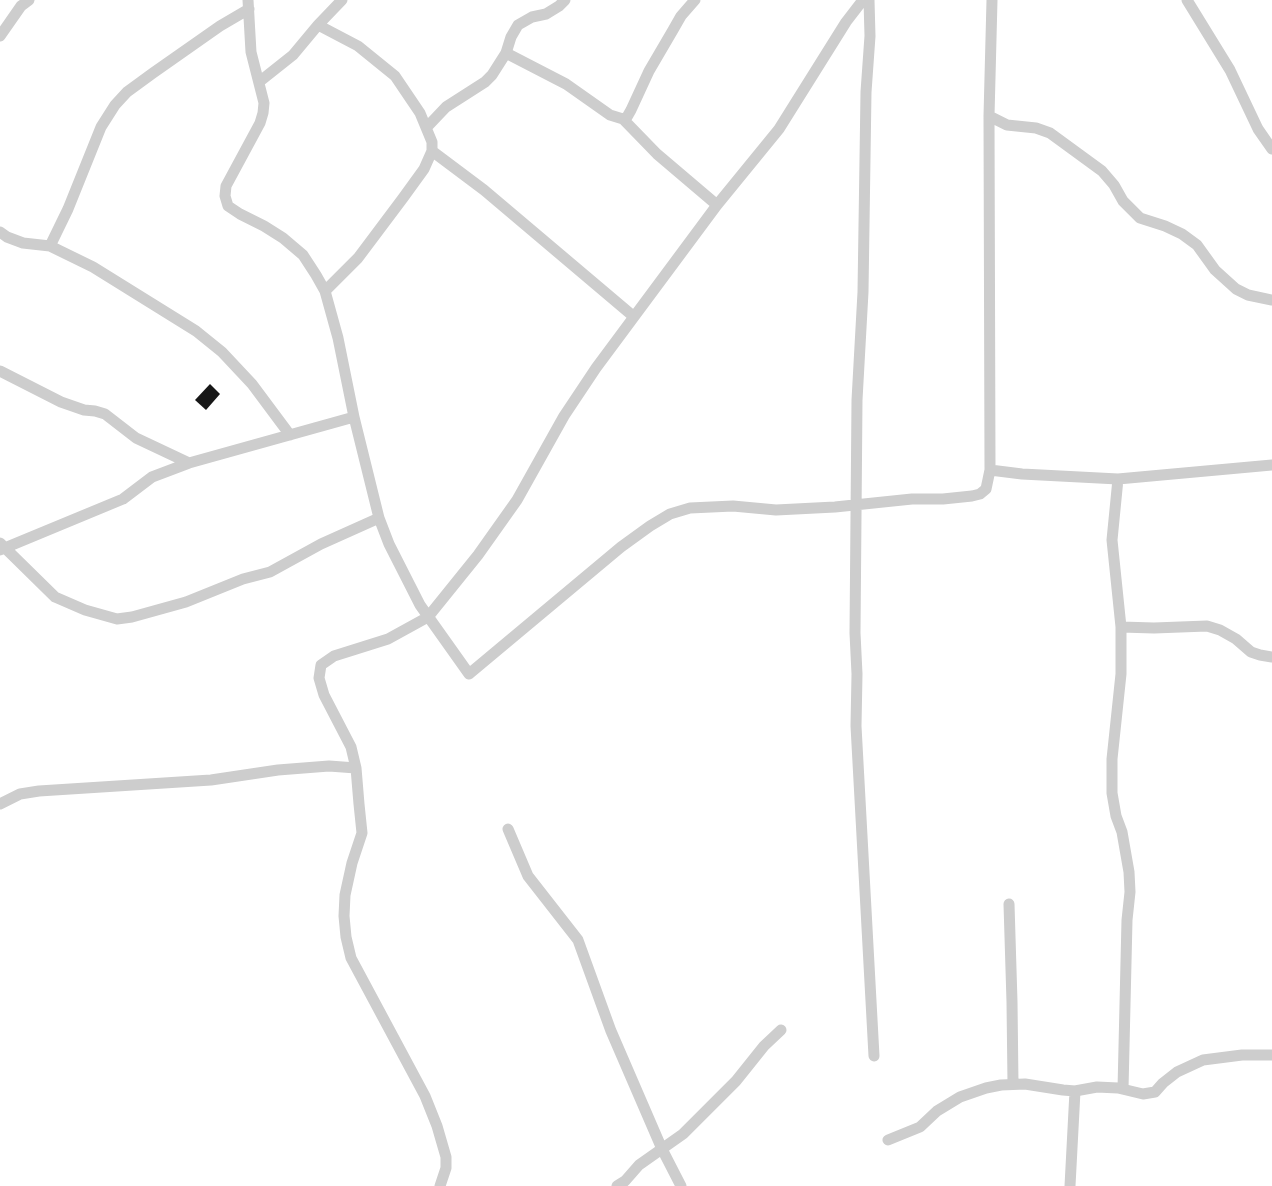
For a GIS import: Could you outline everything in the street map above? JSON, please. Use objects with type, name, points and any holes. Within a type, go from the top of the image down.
[{"type":"street","points":[[259,82],[293,55],[342,0]]},
{"type":"street","points":[[427,127],[446,107],[486,82],[506,53],[511,37],[518,25],[546,14],[565,0]]},
{"type":"street","points":[[623,119],[632,110],[649,71],[681,16],[695,0]]},
{"type":"street","points":[[440,1186],[446,1168],[446,1157],[437,1126],[416,1079],[351,958],[346,937],[344,916],[346,895],[352,863],[362,833],[356,768],[351,747],[324,695],[319,678],[321,665],[334,656],[388,639],[428,617],[478,555],[516,500],[564,416],[633,316],[653,293],[717,204],[779,129],[846,22],[863,0]]},
{"type":"street","points":[[868,0],[870,36],[866,92],[863,292],[858,362],[856,726],[874,1056]]},
{"type":"street","points":[[248,5],[251,52],[264,103],[260,123],[226,186],[225,196],[228,206],[283,238],[303,255],[325,291],[338,338],[354,417],[380,518],[389,544],[404,577],[428,617],[469,674],[621,547],[670,514],[690,508],[733,506],[776,510],[835,507],[912,499],[972,496],[980,494],[986,489],[990,470],[989,116],[992,0]]},
{"type":"street","points":[[1187,0],[1230,70],[1258,129],[1272,149]]},
{"type":"street","points":[[0,36],[22,2]]},
{"type":"street","points":[[50,246],[68,209],[101,127],[115,105],[127,92],[248,5]]},
{"type":"street","points":[[318,25],[358,46],[395,76],[420,113],[432,142],[432,151],[424,169],[358,258],[325,291]]},
{"type":"street","points":[[506,53],[566,84],[610,114],[623,119],[657,154],[717,204]]},
{"type":"street","points":[[989,116],[1007,125],[1036,128],[1050,133],[1102,171],[1114,185],[1123,201],[1140,218],[1165,226],[1197,245],[1215,270],[1236,289],[1248,295],[1272,300]]},
{"type":"street","points":[[432,151],[484,190],[633,316]]},
{"type":"street","points":[[0,232],[23,243],[50,246],[93,267],[196,331],[222,352],[252,384],[290,436]]},
{"type":"street","points":[[0,370],[61,402],[84,410],[106,414],[136,438],[189,463]]},
{"type":"street","points":[[354,417],[189,463],[152,477],[112,504],[1,547],[55,597],[68,604],[103,616],[123,619],[186,602],[243,580],[270,572],[321,544],[380,518]]},
{"type":"street","points":[[990,470],[1022,474],[1118,479],[1272,466]]},
{"type":"street","points":[[1118,479],[1112,540],[1121,626],[1121,674],[1112,759],[1112,793],[1130,872],[1123,1090]]},
{"type":"street","points":[[1121,626],[1154,628],[1208,626],[1236,639],[1251,652],[1260,656],[1272,657]]},
{"type":"street","points":[[0,804],[20,794],[40,791],[211,780],[278,770],[329,766],[356,768]]},
{"type":"street","points":[[508,829],[528,876],[578,940],[611,1031],[662,1149],[681,1186]]},
{"type":"street","points":[[1009,904],[1013,1084]]},
{"type":"street","points":[[617,1186],[625,1181],[639,1165],[683,1134],[702,1116],[736,1081],[764,1046],[781,1030]]},
{"type":"street","points":[[888,1140],[920,1128],[937,1111],[960,1097],[986,1088],[1025,1084],[1075,1091],[1097,1087],[1143,1094],[1155,1092],[1177,1072],[1203,1060],[1242,1055],[1272,1055]]},
{"type":"street","points":[[1070,1186],[1075,1091]]},
{"type":"building","points":[[210,384],[220,394],[206,410],[195,400]]}]
